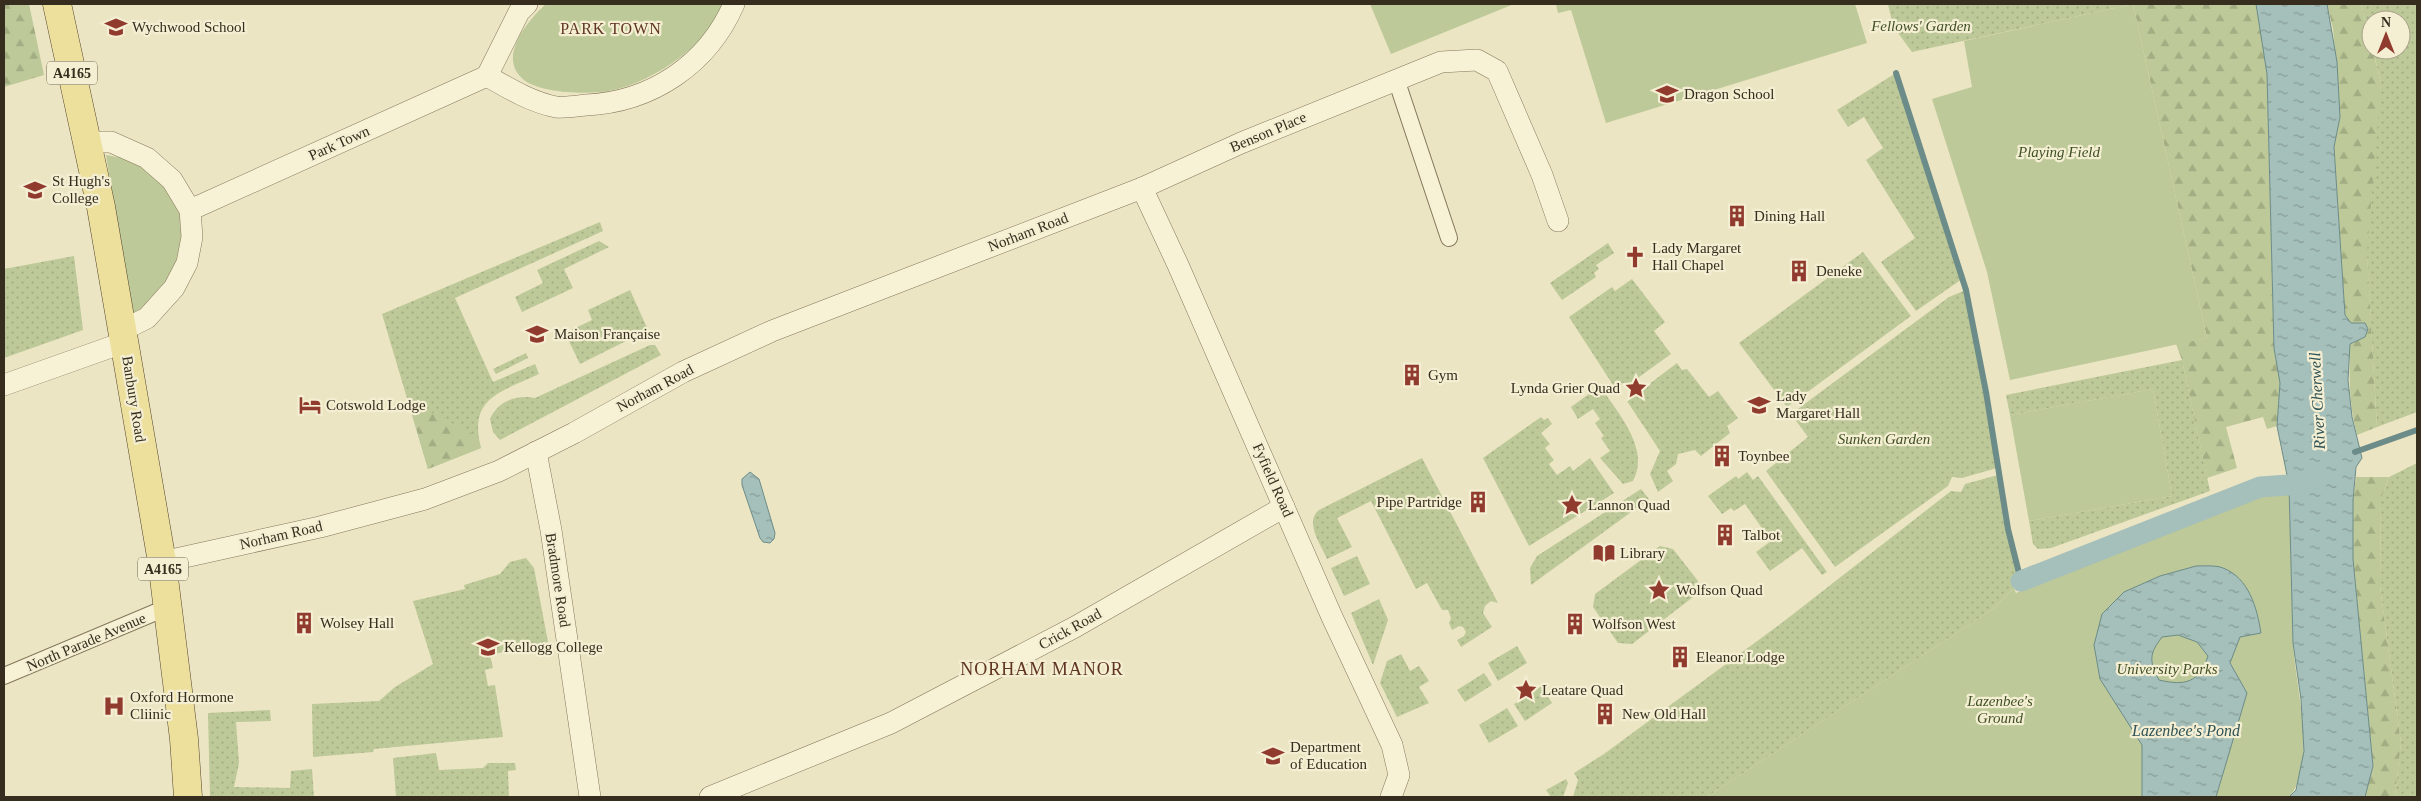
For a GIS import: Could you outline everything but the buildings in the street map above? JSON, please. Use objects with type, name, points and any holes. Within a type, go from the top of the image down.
[{"type":"main road","name":"Banbury Road","points":[[57,4],[88,142],[124,336],[162,562],[184,739],[188,797]]},
{"type":"street","points":[[528,4],[519,12],[487,76],[518,94],[557,107],[611,104],[653,90],[686,69],[708,48],[725,26],[734,4]]},
{"type":"street","name":"Benson Place","points":[[1142,188],[1396,79],[1441,62],[1477,60],[1496,71],[1542,176],[1558,221]]},
{"type":"street","name":"Park Town","points":[[190,210],[487,76]]},
{"type":"street","points":[[1396,79],[1449,238]]},
{"type":"street","points":[[4,385],[124,336],[147,318],[174,288],[187,263],[192,237],[190,210],[172,180],[147,158],[111,142],[88,142]]},
{"type":"street","name":"Norham Road","points":[[162,562],[320,527],[425,499],[499,471],[683,372],[772,331],[1142,188]]},
{"type":"street","name":"Fyfield Road","points":[[1142,188],[1182,274],[1332,618],[1392,745],[1399,775],[1391,797]]},
{"type":"street","name":"Bradmore Road","points":[[536,452],[551,530],[590,797]]},
{"type":"street","name":"Crick Road","points":[[710,797],[891,723],[1075,627],[1284,507]]},
{"type":"street","name":"North Parade Avenue","points":[[4,676],[168,608]]},
{"type":"green space","points":[[4,4],[29,4],[44,75],[4,87]]},
{"type":"green space","points":[[546,4],[723,4],[713,25],[700,41],[665,68],[626,87],[604,92],[580,93],[555,91],[532,85],[524,80],[516,71],[513,61],[518,40],[531,20]]},
{"type":"green space","points":[[1370,4],[1514,4],[1391,54]]},
{"type":"green space","points":[[1556,4],[1855,4],[1867,43],[1606,123],[1571,10],[1558,13]]},
{"type":"green space","name":"Fellows' Garden","points":[[1888,4],[2133,4],[1912,52],[1893,26]]},
{"type":"green space","points":[[2133,4],[2256,4],[2259,10],[2267,74],[2274,348],[2280,383],[2277,426],[2267,429],[2263,417],[2226,427],[2237,468],[2207,478],[2182,360],[2176,344],[2207,338]]},
{"type":"green space","name":"Playing Field","points":[[2133,4],[2207,338],[2010,380],[1987,272],[1932,99],[1972,87],[1964,41]]},
{"type":"green space","points":[[2327,4],[2361,4],[2363,10],[2361,10],[2361,60],[2375,60],[2381,83],[2367,252],[2377,427],[2357,435],[2350,390],[2350,344],[2365,337],[2345,315],[2334,147],[2340,117],[2333,29]]},
{"type":"green space","points":[[2361,4],[2417,4],[2417,412],[2377,427],[2364,204],[2381,83],[2375,60],[2411,60],[2411,10],[2363,10]]},
{"type":"green space","points":[[1896,73],[1962,279],[1916,311],[1881,262],[1915,238],[1866,160],[1883,148],[1864,117],[1848,127],[1837,110]]},
{"type":"green space","points":[[106,155],[133,161],[150,172],[164,185],[175,200],[181,216],[184,234],[177,269],[167,287],[132,317]]},
{"type":"green space","points":[[600,222],[603,231],[455,298],[493,382],[535,364],[539,374],[501,392],[484,407],[479,417],[478,431],[481,448],[428,469],[382,314]]},
{"type":"green space","points":[[599,241],[609,247],[564,269],[573,288],[522,312],[515,297],[543,283],[537,270]]},
{"type":"green space","points":[[1608,243],[1614,253],[1596,265],[1599,269],[1594,273],[1596,277],[1562,300],[1550,283]]},
{"type":"green space","points":[[1863,252],[1911,316],[1787,407],[1739,343]]},
{"type":"green space","points":[[74,256],[83,330],[4,358],[4,269]]},
{"type":"green space","points":[[1632,279],[1665,322],[1654,331],[1671,354],[1628,385],[1613,385],[1569,317],[1612,287],[1615,291]]},
{"type":"green space","points":[[630,290],[648,330],[580,364],[565,333],[592,320],[588,310]]},
{"type":"green space","name":"Sunken Garden","points":[[1966,290],[1986,392],[1997,468],[1962,478],[1952,477],[1948,486],[1835,567],[1766,471],[1808,437],[1791,414],[1949,297]]},
{"type":"green space","points":[[650,345],[655,345],[661,355],[500,440],[493,432],[490,419],[503,403],[515,398],[535,398]]},
{"type":"green space","points":[[526,353],[528,358],[496,374],[493,369]]},
{"type":"green space","points":[[2182,360],[2210,491],[2051,548],[2038,549],[2033,544],[2029,521],[2172,496],[2153,389],[2010,415],[2006,395]]},
{"type":"green space","points":[[1677,363],[1682,370],[1687,369],[1709,397],[1718,391],[1738,418],[1727,426],[1730,433],[1701,456],[1695,450],[1678,454],[1676,464],[1667,471],[1673,481],[1658,492],[1650,474],[1660,451],[1627,401]]},
{"type":"green space","points":[[1600,386],[1630,431],[1638,456],[1637,469],[1633,481],[1623,484],[1600,458],[1610,451],[1601,438],[1604,436],[1595,423],[1600,419],[1593,409],[1578,419],[1571,407]]},
{"type":"green space","points":[[2153,389],[2172,496],[2029,521],[2010,415]]},
{"type":"green space","points":[[408,400],[478,437],[481,448],[428,469]]},
{"type":"green space","points":[[1541,417],[1544,420],[1548,418],[1552,424],[1541,433],[1550,444],[1545,448],[1554,460],[1549,464],[1557,475],[1570,466],[1573,471],[1590,458],[1614,493],[1529,546],[1483,458]]},
{"type":"green space","points":[[1422,458],[1498,603],[1491,601],[1485,606],[1483,613],[1492,627],[1461,647],[1457,640],[1464,636],[1466,632],[1463,627],[1459,626],[1452,630],[1449,623],[1451,618],[1448,610],[1442,610],[1427,583],[1416,589],[1371,501],[1337,518],[1352,547],[1327,559],[1313,527],[1315,515],[1319,510]]},
{"type":"green space","points":[[2417,463],[2417,797],[2395,797],[2401,743],[2380,586],[2381,499],[2389,477]]},
{"type":"green space","points":[[1747,472],[1753,480],[1758,476],[1827,572],[1822,575],[1802,548],[1770,571],[1756,552],[1771,541],[1745,504],[1734,511],[1731,508],[1722,514],[1708,496],[1736,476],[1738,479]]},
{"type":"green space","points":[[1998,475],[2017,570],[2014,588],[1993,609],[1707,797],[1573,797],[1578,780],[1574,773],[1604,754],[1783,622],[1951,491],[1961,492],[1965,484]]},
{"type":"green space","points":[[2356,477],[2389,477],[2381,499],[2380,586],[2401,743],[2395,797],[2365,797],[2373,766],[2353,559],[2353,500]]},
{"type":"green space","name":"University Parks","points":[[2289,485],[2293,641],[2304,744],[2298,782],[2289,797],[1707,797],[1993,609],[2014,588],[2016,593],[2148,539]]},
{"type":"green space","points":[[1641,489],[1649,499],[1531,585],[1530,568],[1537,556]]},
{"type":"green space","points":[[1660,546],[1673,549],[1698,581],[1697,594],[1632,644],[1618,643],[1593,607],[1595,594]]},
{"type":"green space","points":[[1357,556],[1370,584],[1344,596],[1331,568]]},
{"type":"green space","points":[[526,558],[534,568],[548,642],[490,655],[493,668],[485,670],[488,686],[495,685],[503,737],[374,749],[373,752],[313,757],[312,704],[379,701],[395,687],[433,664],[413,601],[465,589],[464,585],[500,574],[510,562]]},
{"type":"green space","points":[[1379,599],[1388,620],[1373,665],[1351,613]]},
{"type":"green space","points":[[1517,646],[1527,663],[1498,681],[1488,663]]},
{"type":"green space","points":[[1401,654],[1410,671],[1419,666],[1429,681],[1419,687],[1429,703],[1397,717],[1380,683],[1387,661]]},
{"type":"green space","points":[[1484,673],[1492,685],[1465,702],[1457,690]]},
{"type":"green space","points":[[1541,686],[1552,703],[1525,721],[1514,704]]},
{"type":"green space","points":[[1507,708],[1518,726],[1489,743],[1479,725]]},
{"type":"green space","points":[[270,710],[271,721],[236,722],[239,763],[234,787],[290,788],[291,771],[312,769],[314,797],[210,797],[208,713]]},
{"type":"green space","points":[[436,753],[439,770],[483,768],[488,763],[515,763],[516,770],[508,771],[509,797],[396,797],[393,758]]},
{"type":"green space","points":[[1566,779],[1568,783],[1563,797],[1551,797],[1546,790]]},
{"type":"water","name":"River Cherwell","points":[[2256,4],[2327,4],[2337,62],[2340,117],[2334,147],[2345,315],[2351,323],[2365,323],[2368,329],[2365,337],[2350,344],[2348,380],[2352,417],[2362,458],[2356,467],[2353,500],[2353,559],[2373,766],[2365,797],[2289,797],[2296,790],[2304,751],[2301,699],[2293,643],[2289,485],[2277,426],[2280,383],[2274,348],[2267,74]]},
{"type":"water","points":[[750,472],[759,479],[775,533],[774,539],[770,543],[763,542],[760,538],[742,485],[742,479]]},
{"type":"water","name":"Lazenbee's Pond","points":[[2196,566],[2223,568],[2232,573],[2245,586],[2257,614],[2261,633],[2240,637],[2230,663],[2247,693],[2216,797],[2142,797],[2142,745],[2100,679],[2094,645],[2102,614],[2124,592],[2160,576]],"holes":[[[2178,635],[2197,642],[2208,656],[2200,672],[2195,677],[2184,682],[2176,683],[2159,680],[2153,668],[2152,658],[2155,648],[2162,637]]]},
{"type":"waterway","points":[[1896,73],[1966,290],[1986,392],[2008,529],[2021,581]]},
{"type":"waterway","points":[[2355,452],[2417,430]]},
{"type":"waterway","points":[[2021,581],[2260,487],[2289,485],[2317,477]]},
{"type":"place","name":"Wychwood School","points":[[116,27]]},
{"type":"place","name":"Dragon School","points":[[1667,94]]},
{"type":"place","name":"St Hugh's College","points":[[35,190]]},
{"type":"place","name":"Dining Hall","points":[[1737,216]]},
{"type":"place","name":"Lady Margaret Hall Chapel","points":[[1635,257]]},
{"type":"place","name":"Deneke","points":[[1799,271]]},
{"type":"place","name":"Maison Française","points":[[537,334]]},
{"type":"place","name":"Gym","points":[[1412,375]]},
{"type":"place","name":"Lynda Grier Quad","points":[[1636,388]]},
{"type":"place","name":"Cotswold Lodge","points":[[310,405]]},
{"type":"place","name":"Lady Margaret Hall","points":[[1759,405]]},
{"type":"place","name":"Toynbee","points":[[1722,456]]},
{"type":"place","name":"Pipe Partridge","points":[[1478,502]]},
{"type":"place","name":"Lannon Quad","points":[[1572,505]]},
{"type":"place","name":"Talbot","points":[[1725,535]]},
{"type":"place","name":"Library","points":[[1604,553]]},
{"type":"place","name":"Wolfson Quad","points":[[1659,590]]},
{"type":"place","name":"Wolsey Hall","points":[[304,623]]},
{"type":"place","name":"Wolfson West","points":[[1575,624]]},
{"type":"place","name":"Kellogg College","points":[[488,647]]},
{"type":"place","name":"Eleanor Lodge","points":[[1680,657]]},
{"type":"place","name":"Leatare Quad","points":[[1526,690]]},
{"type":"place","name":"Oxford Hormone Cliinic","points":[[114,706]]},
{"type":"place","name":"New Old Hall","points":[[1605,714]]},
{"type":"place","name":"Department of Education","points":[[1273,756]]},
{"type":"district","name":"PARK TOWN","points":[[611,28]]},
{"type":"district","name":"NORHAM MANOR","points":[[1042,669]]},
{"type":"park label","name":"Lazenbee's Ground","points":[[2000,710]]}]
